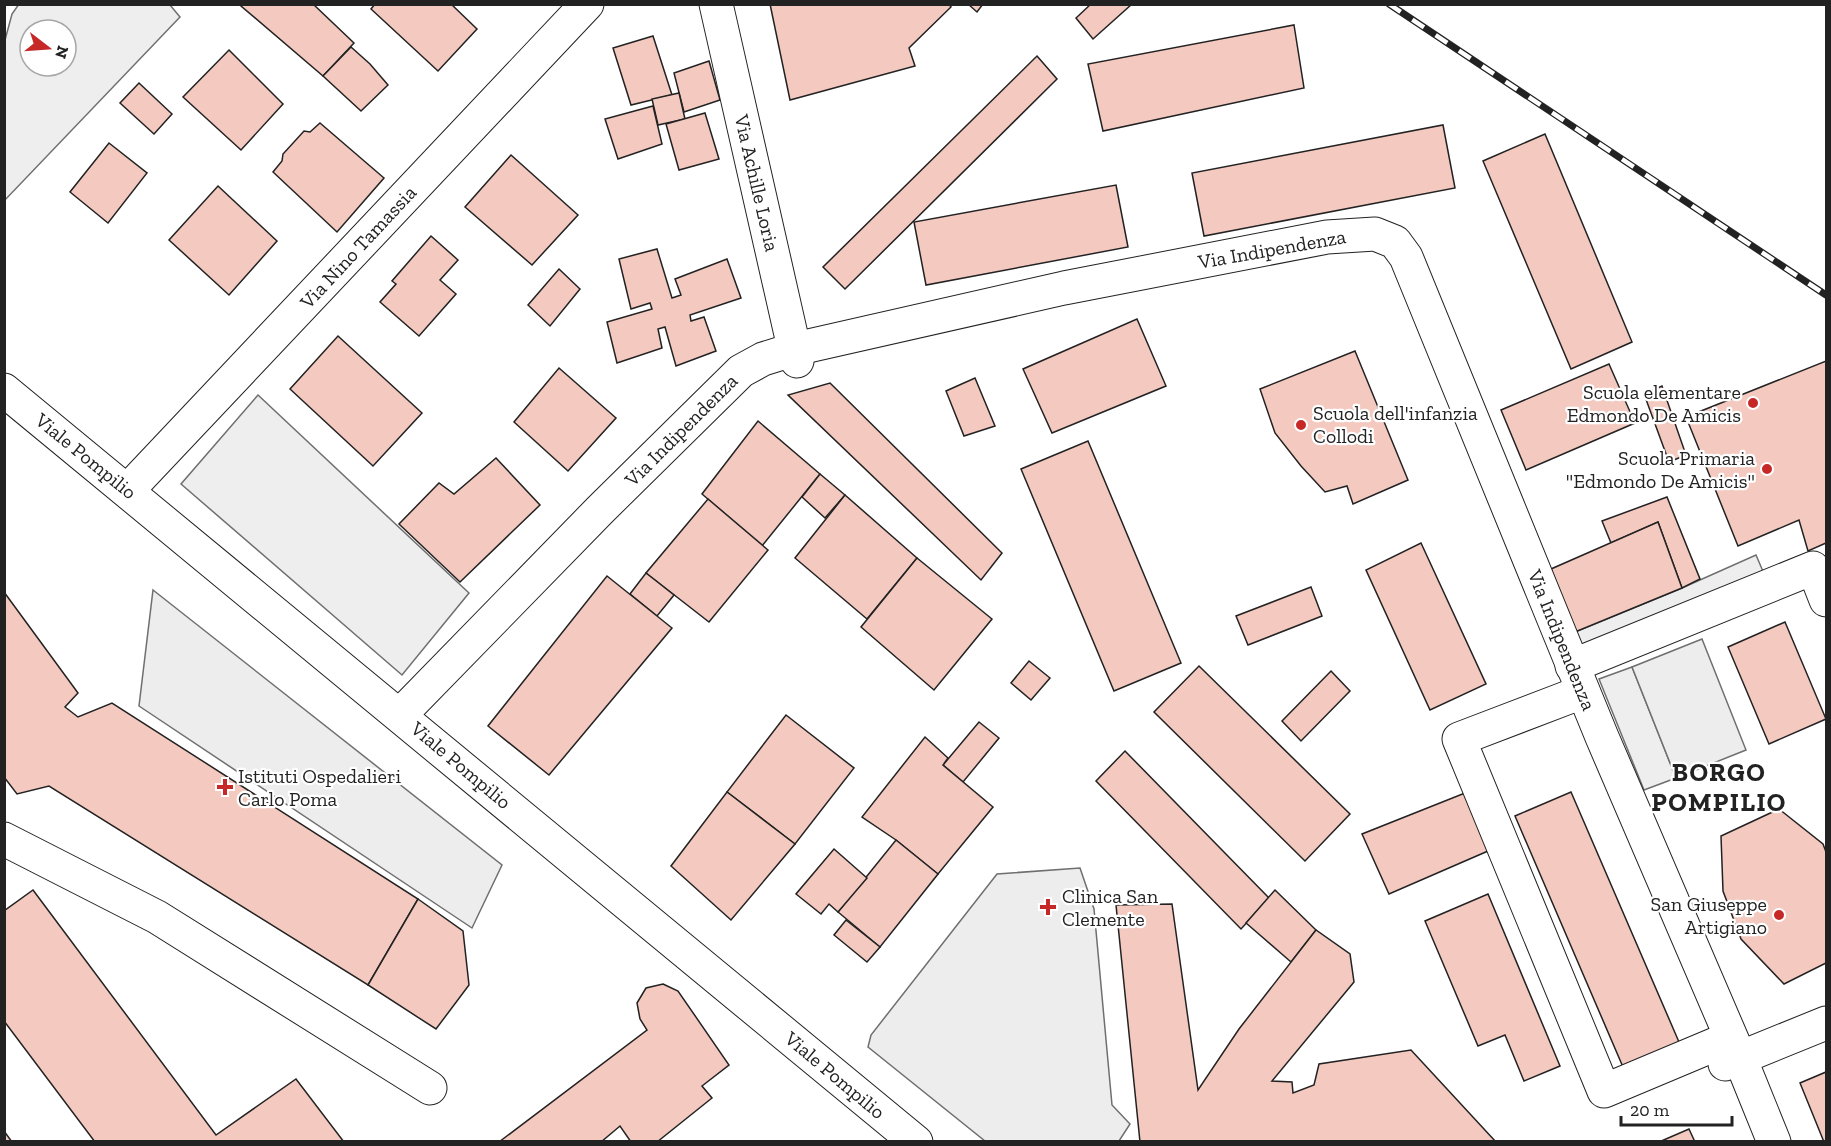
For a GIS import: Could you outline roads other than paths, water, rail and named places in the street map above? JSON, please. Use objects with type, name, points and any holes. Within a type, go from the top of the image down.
[{"type":"street","name":"Via Nino Tamassia","points":[[128,490],[587,4]]},
{"type":"street","name":"Via Achille Loria","points":[[716,4],[796,355]]},
{"type":"street","name":"Via Indipendenza","points":[[406,720],[749,382],[796,355],[1130,285],[1224,272],[1364,247],[1388,253],[1727,1055],[1758,1142]]},
{"type":"street","name":"Viale Pompilio","points":[[4,390],[916,1142]]},
{"type":"street","points":[[1822,578],[1570,682],[1459,739],[1604,1091],[1827,1023]]},
{"type":"street","points":[[4,839],[157,916],[430,1088]]},
{"type":"street","name":"Via Indipendenza","points":[[1727,1055],[1774,1142]]},
{"type":"railway","points":[[1389,4],[1826,295]]},
{"type":"place","name":"Scuola elementare Edmondo De Amicis","points":[[1753,403]]},
{"type":"place","name":"Scuola dell'infanzia Collodi","points":[[1301,425]]},
{"type":"place","name":"Scuola Primaria \"Edmondo De Amicis\"","points":[[1767,469]]},
{"type":"place","name":"Istituti Ospedalieri Carlo Poma","points":[[225,787]]},
{"type":"place","name":"Clinica San Clemente","points":[[1048,907]]},
{"type":"place","name":"San Giuseppe Artigiano","points":[[1779,915]]},
{"type":"district","name":"BORGO POMPILIO","points":[[1719,787]]}]
